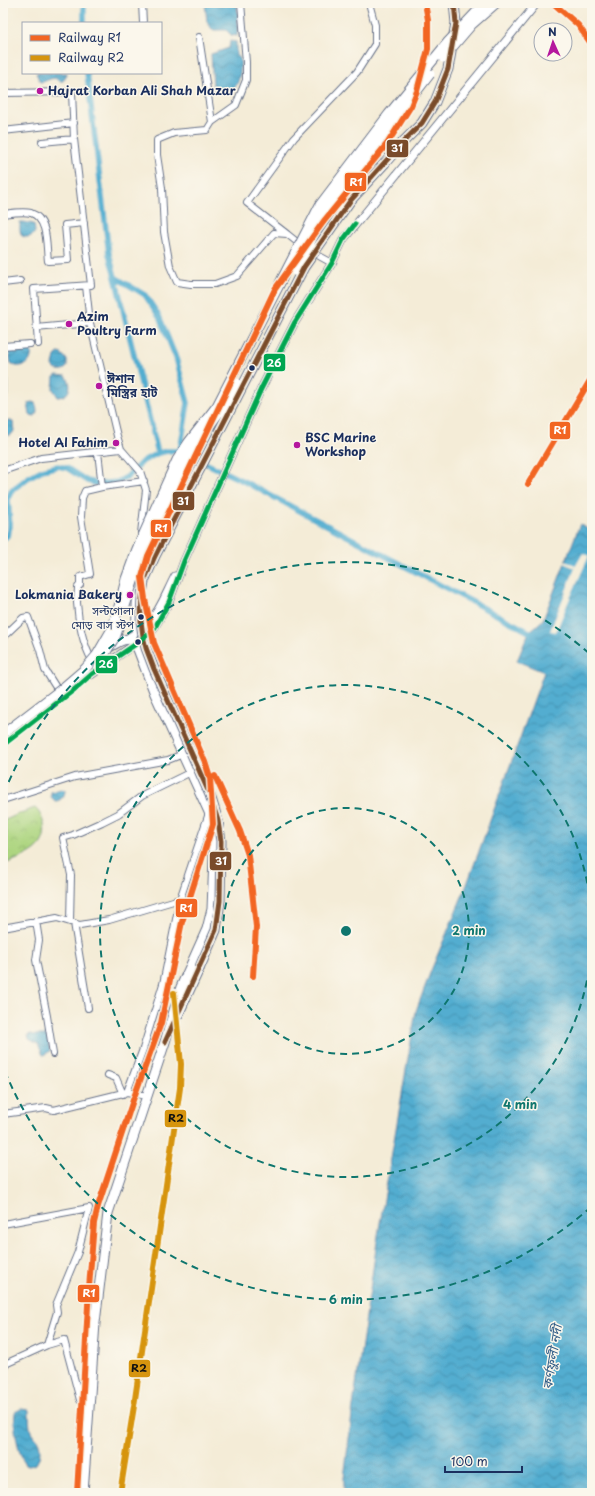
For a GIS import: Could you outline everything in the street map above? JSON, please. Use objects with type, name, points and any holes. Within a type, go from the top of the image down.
[{"type":"highway","points":[[166,1042],[216,930],[220,901],[221,841],[218,821],[210,795],[146,648],[141,620],[144,581],[154,556],[304,267],[350,201],[422,123],[436,102],[448,70],[456,23],[454,3]]},
{"type":"highway","points":[[3,734],[85,669],[102,646],[117,616],[126,579],[137,550],[177,460],[217,406],[320,205],[404,96],[448,42],[485,3]]},
{"type":"highway","points":[[3,740],[90,673],[103,657],[116,635],[144,548],[155,529],[185,461],[220,411],[235,386],[332,201],[438,62],[472,24],[496,3]]},
{"type":"highway","points":[[83,1493],[95,1323],[108,1213],[166,1042],[181,987],[207,929],[212,909],[215,832],[209,812],[155,694],[134,640],[123,640]]},
{"type":"main road","points":[[3,729],[92,660],[135,633],[151,620],[184,561],[261,389],[295,322],[332,263],[342,240],[491,57],[537,3]]},
{"type":"main road","points":[[3,745],[76,689],[92,674],[152,632],[169,602],[184,561]]},
{"type":"street","points":[[142,3],[144,22]]},
{"type":"street","points":[[241,3],[246,80],[236,105],[212,122],[207,130],[174,133],[157,140],[157,155],[162,188],[164,232],[170,266],[177,282],[191,284],[215,284],[237,276],[274,233],[287,234]]},
{"type":"street","points":[[332,263],[304,247],[247,203],[294,138],[357,72],[375,44],[375,25],[369,3]]},
{"type":"street","points":[[199,37],[212,122]]},
{"type":"street","points":[[3,93],[72,92],[74,138],[91,285],[34,289],[38,344]]},
{"type":"street","points":[[3,131],[74,123]]},
{"type":"street","points":[[42,142],[74,138]]},
{"type":"street","points":[[3,214],[27,213],[36,216],[44,228],[48,262],[68,260],[65,225],[84,223]]},
{"type":"street","points":[[3,283],[20,281]]},
{"type":"street","points":[[86,286],[90,323],[121,449],[140,471],[146,490],[138,553],[135,633]]},
{"type":"street","points":[[36,328],[90,323]]},
{"type":"street","points":[[3,346],[30,344]]},
{"type":"street","points":[[3,471],[41,458],[121,449]]},
{"type":"street","points":[[98,452],[102,487]]},
{"type":"street","points":[[92,660],[88,653],[80,626],[77,601],[80,577],[90,574],[81,517],[82,498],[85,491],[144,481]]},
{"type":"street","points":[[3,637],[23,618],[28,618],[40,650],[45,670],[56,689]]},
{"type":"street","points":[[3,800],[75,777],[168,760],[183,754]]},
{"type":"street","points":[[88,1008],[72,922],[71,874],[63,838],[118,814],[142,796],[190,772]]},
{"type":"street","points":[[125,1093],[143,1049],[163,984],[180,899],[209,812]]},
{"type":"street","points":[[3,928],[57,918],[80,925],[109,920],[180,899]]},
{"type":"street","points":[[36,921],[39,940],[36,960],[53,1054]]},
{"type":"street","points":[[108,1075],[116,1078],[125,1093]]},
{"type":"street","points":[[3,1114],[46,1108],[54,1110],[125,1093],[147,1096]]},
{"type":"street","points":[[3,1224],[89,1208],[78,1252],[56,1305],[57,1312],[47,1345]]},
{"type":"street","points":[[3,1366],[47,1345],[64,1340],[80,1400],[88,1412]]},
{"type":"green space","points":[[35,808],[40,813],[44,824],[45,833],[43,840],[34,851],[5,864],[3,853],[3,821]]},
{"type":"water","points":[[205,3],[237,3],[237,36],[231,35],[226,30],[214,30],[210,27],[207,22]]},
{"type":"water","points":[[230,41],[236,42],[236,55],[240,58],[239,78],[234,89],[230,92],[217,92],[213,86],[211,54],[229,48]]},
{"type":"water","points":[[36,74],[67,74],[63,81],[55,78],[40,82]]},
{"type":"water","points":[[20,222],[34,224],[34,234],[29,237],[22,236],[20,231]]},
{"type":"water","points":[[20,347],[30,347],[31,355],[27,364],[16,366],[11,363],[9,353],[11,349],[16,350]]},
{"type":"water","points":[[3,350],[6,354],[5,361],[8,396],[3,400]]},
{"type":"water","points":[[58,353],[62,354],[67,360],[67,367],[61,370],[55,369],[53,365],[55,356]]},
{"type":"water","points":[[57,375],[66,376],[70,387],[68,393],[58,397],[53,389],[54,377]]},
{"type":"water","points":[[28,403],[35,403],[37,408],[37,413],[35,416],[30,415]]},
{"type":"water","points":[[3,420],[13,422],[14,431],[11,435],[3,436]]},
{"type":"water","name":"কর্ণফুলী নদী","points":[[580,524],[592,532],[592,1493],[344,1493],[344,1478],[354,1399],[378,1235],[416,1011],[430,973],[466,887],[544,672],[517,661],[529,632],[543,620]]},
{"type":"water","points":[[61,789],[65,790],[63,796],[61,799],[55,801],[51,797],[51,792]]},
{"type":"water","points":[[28,1035],[47,1035],[50,1051],[43,1055],[38,1044],[29,1039]]},
{"type":"water","points":[[21,1409],[29,1410],[29,1424],[31,1432],[39,1443],[40,1447],[38,1461],[36,1464],[29,1466],[25,1465],[22,1459],[15,1432],[15,1412]]},
{"type":"pier","points":[[583,553],[589,556],[556,632],[550,631],[575,568],[563,563],[564,561],[576,565]]},
{"type":"waterway","points":[[84,3],[84,22]]},
{"type":"waterway","points":[[87,74],[109,254],[115,277],[145,295],[159,316],[176,358],[188,403],[180,451]]},
{"type":"waterway","points":[[115,277],[158,453]]},
{"type":"waterway","points":[[3,539],[7,536],[10,527],[8,498],[12,490],[29,477],[42,470],[58,466],[67,468],[87,481],[99,484],[117,482],[127,477],[143,461],[158,453],[180,451],[243,481],[535,635]]},
{"type":"rail line","name":"R1","points":[[77,1493],[94,1223],[98,1206],[133,1100],[161,1023],[182,922],[213,824],[210,778],[205,762],[154,643],[142,577],[148,556],[275,289],[324,221],[387,144],[411,106],[417,91],[428,49],[428,20],[425,3]]},
{"type":"rail line","name":"R1","points":[[553,3],[578,25],[592,45]]},
{"type":"rail line","name":"R1","points":[[528,484],[592,377]]},
{"type":"rail line","name":"R1","points":[[215,776],[240,831],[248,855],[256,927],[253,976]]},
{"type":"rail line","name":"R2","points":[[120,1493],[180,1088],[181,1064],[174,993]]},
{"type":"transit line","name":"31","points":[[165,1042],[216,930],[220,901],[221,841],[218,821],[210,795],[146,648],[141,621],[144,581],[155,556],[304,267],[350,201],[422,123],[435,102],[448,69],[456,23],[454,3]]},
{"type":"transit line","name":"26","points":[[3,745],[92,674],[136,644],[154,629],[169,602],[184,561],[261,389],[295,322],[332,263],[343,240],[355,224]]},
{"type":"place","name":"Hajrat Korban Ali Shah Mazar","points":[[40,91]]},
{"type":"place","name":"Azim Poultry Farm","points":[[69,324]]},
{"type":"place","name":"ঈশান মিস্ত্রির হাট","points":[[99,386]]},
{"type":"place","name":"Hotel Al Fahim","points":[[116,443]]},
{"type":"place","name":"BSC Marine Workshop","points":[[297,445]]},
{"type":"place","name":"Lokmania Bakery","points":[[130,595]]},
{"type":"place","name":"সল্টগোলা মোড় বাস স্টপ","points":[[141,617]]}]
